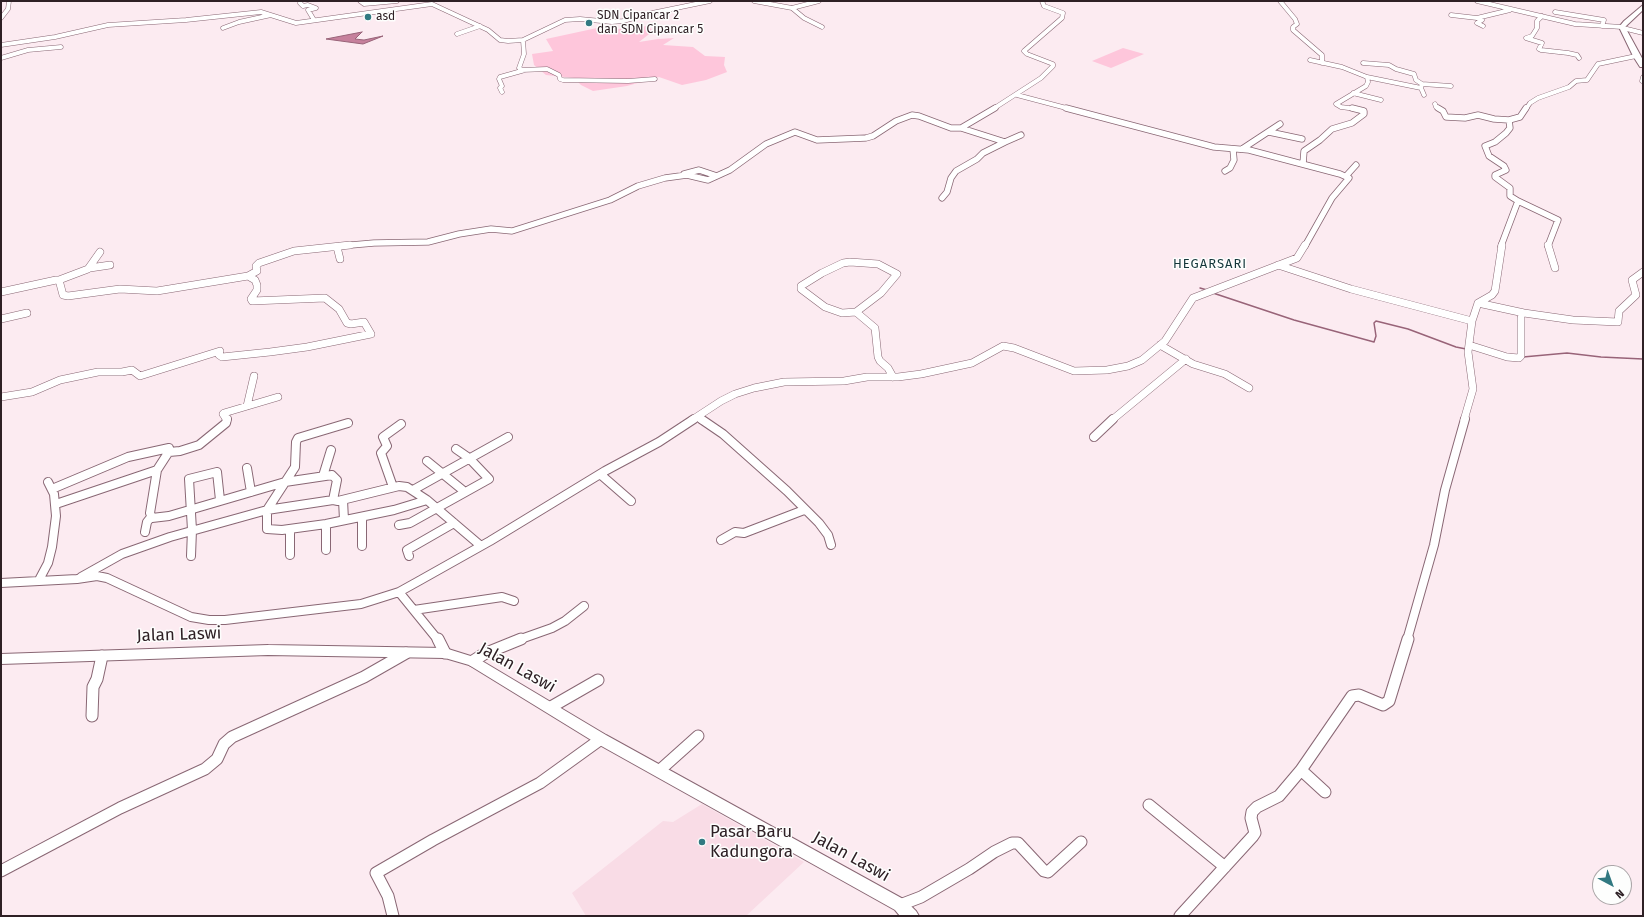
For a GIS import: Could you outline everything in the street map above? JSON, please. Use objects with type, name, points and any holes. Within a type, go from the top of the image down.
[{"type":"main road","points":[[1643,8],[1624,25],[1636,56],[1643,65]]},
{"type":"street","points":[[301,1],[300,3],[303,6],[308,5],[316,8],[308,10],[314,20]]},
{"type":"street","points":[[360,1],[364,4],[398,1]]},
{"type":"street","points":[[418,1],[424,4]]},
{"type":"street","points":[[1,45],[55,37],[103,26],[261,12],[292,23],[424,4],[434,4],[488,30],[500,40],[523,40],[565,20],[580,19],[612,22],[623,21],[652,13],[710,1]]},
{"type":"street","points":[[754,1],[792,8],[819,1]]},
{"type":"street","points":[[961,128],[1016,95],[1030,84],[1041,78],[1054,65],[1024,51],[1062,18],[1063,13],[1044,6],[1042,1]]},
{"type":"street","points":[[1280,1],[1296,19],[1297,24],[1293,27],[1293,30],[1322,55],[1322,63]]},
{"type":"street","points":[[1477,1],[1575,24],[1602,26],[1624,25],[1643,33]]},
{"type":"street","points":[[1,4],[8,3],[7,10],[1,17]]},
{"type":"street","points":[[792,8],[804,18],[822,27]]},
{"type":"street","points":[[1521,12],[1526,8]]},
{"type":"street","points":[[206,18],[207,13],[229,10]]},
{"type":"street","points":[[1477,18],[1511,10]]},
{"type":"street","points":[[1555,12],[1604,20],[1602,26]]},
{"type":"street","points":[[1451,15],[1461,14],[1477,18],[1482,20],[1477,23],[1483,26]]},
{"type":"street","points":[[221,25],[271,15]]},
{"type":"street","points":[[1542,16],[1537,21],[1537,28],[1532,36],[1526,38],[1542,43],[1539,49],[1541,50],[1568,53],[1577,55],[1579,58]]},
{"type":"street","points":[[457,34],[467,33],[480,26]]},
{"type":"street","points":[[523,40],[524,54],[519,68],[524,70]]},
{"type":"street","points":[[1,58],[28,50],[61,47]]},
{"type":"street","points":[[1435,104],[1436,107],[1443,111],[1446,118],[1480,116],[1509,120],[1520,116],[1530,103],[1538,98],[1569,87],[1576,82],[1587,80],[1598,64],[1636,56]]},
{"type":"street","points":[[1310,60],[1342,67],[1367,77],[1422,86],[1451,86]]},
{"type":"street","points":[[1363,63],[1390,65],[1396,69],[1414,74],[1416,80],[1422,86],[1424,95]]},
{"type":"street","points":[[502,92],[500,88],[502,86],[500,76],[524,70],[547,69],[559,75],[560,79],[563,80],[628,81],[655,79]]},
{"type":"street","points":[[1303,164],[1304,151],[1320,140],[1332,128],[1352,123],[1364,114],[1364,112],[1348,107],[1341,107],[1336,104],[1366,86],[1368,82],[1367,77]]},
{"type":"street","points":[[1353,93],[1381,100]]},
{"type":"street","points":[[1,583],[77,579],[97,576],[107,578],[192,616],[208,620],[232,619],[360,604],[399,592],[481,546],[600,474],[659,442],[721,401],[735,394],[754,388],[784,382],[839,381],[867,376],[893,377],[921,374],[972,364],[1002,346],[1014,348],[1068,369],[1107,370],[1128,366],[1142,360],[1160,345],[1193,298],[1296,258],[1300,255],[1332,198],[1350,178],[1303,164],[1242,149],[1214,147],[1016,95]]},
{"type":"street","points":[[59,280],[63,295],[68,296],[120,289],[157,291],[248,276],[257,271],[256,266],[259,263],[288,252],[302,249],[374,243],[428,242],[458,234],[492,229],[512,231],[610,200],[638,186],[666,178],[691,176],[707,180],[730,170],[766,144],[795,132],[817,140],[866,138],[873,136],[896,121],[912,114],[951,128],[961,128],[1005,142]]},
{"type":"street","points":[[1509,120],[1509,130],[1495,142],[1485,146],[1485,148],[1492,159],[1504,166],[1506,170],[1495,177],[1510,188],[1510,196],[1558,220],[1548,246],[1555,268]]},
{"type":"street","points":[[1242,149],[1280,124]]},
{"type":"street","points":[[1269,132],[1302,139]]},
{"type":"street","points":[[942,198],[947,192],[951,178],[956,171],[977,159],[983,153],[1020,135]]},
{"type":"street","points":[[1225,171],[1230,168],[1234,160],[1234,149]]},
{"type":"street","points":[[1346,176],[1356,165]]},
{"type":"street","points":[[1180,916],[1253,836],[1255,833],[1251,818],[1252,812],[1257,807],[1279,796],[1301,770],[1352,696],[1360,695],[1383,705],[1389,701],[1392,695],[1434,545],[1445,490],[1473,389],[1468,348],[1472,321],[1478,304],[1492,295],[1495,291],[1500,250],[1518,201]]},
{"type":"street","points":[[337,247],[340,259]]},
{"type":"street","points":[[90,268],[100,252]]},
{"type":"street","points":[[856,312],[881,293],[897,274],[878,264],[850,262],[843,263],[822,273],[801,286],[801,289],[830,309],[842,313],[856,312],[875,328],[878,357],[880,361],[888,368],[893,377]]},
{"type":"street","points":[[1,292],[50,280],[59,280],[90,268],[110,265]]},
{"type":"street","points":[[1278,265],[1351,289],[1472,321]]},
{"type":"street","points":[[1478,304],[1524,313],[1573,320],[1618,322],[1619,311],[1636,295],[1632,280],[1643,272]]},
{"type":"street","points":[[1,396],[32,392],[60,380],[98,372],[122,372],[132,370],[140,376],[220,351],[219,357],[270,352],[307,347],[371,334],[364,322],[351,324],[346,323],[339,309],[325,298],[252,301],[251,299],[257,290],[257,285],[255,280],[248,276]]},
{"type":"street","points":[[1,319],[27,313]]},
{"type":"street","points":[[1468,348],[1507,357],[1519,358],[1521,356],[1521,318]]},
{"type":"street","points":[[1160,345],[1198,366],[1225,374],[1249,388]]},
{"type":"street","points":[[1094,437],[1135,400],[1186,359]]},
{"type":"street","points":[[247,406],[254,376]]},
{"type":"street","points":[[167,454],[199,445],[227,421],[224,413],[278,397]]},
{"type":"street","points":[[698,417],[723,434],[754,460],[787,491],[804,510],[819,523],[828,535],[831,545]]},
{"type":"street","points":[[348,423],[298,438],[296,442],[295,467],[267,510],[267,529],[290,529],[326,524],[394,510],[427,500]]},
{"type":"street","points":[[393,487],[381,453],[387,446],[383,437],[401,424]]},
{"type":"street","points":[[413,490],[508,437]]},
{"type":"street","points":[[39,580],[48,563],[52,547],[56,516],[56,504],[50,486],[128,457],[169,448],[157,470],[150,513],[151,517],[147,522],[145,532]]},
{"type":"street","points":[[398,525],[410,523],[489,479],[469,458],[456,449]]},
{"type":"street","points":[[324,476],[331,450]]},
{"type":"street","points":[[427,461],[465,492]]},
{"type":"street","points":[[247,468],[251,492]]},
{"type":"street","points":[[56,504],[157,470]]},
{"type":"street","points":[[191,556],[192,530],[189,481],[191,478],[217,472],[220,500]]},
{"type":"street","points":[[600,474],[631,501]]},
{"type":"street","points":[[151,517],[154,519],[169,516],[285,482],[332,475],[337,480],[333,500]]},
{"type":"street","points":[[77,579],[122,554],[192,530],[267,510],[333,500],[343,500],[393,487],[403,486],[413,490],[427,500],[481,546]]},
{"type":"street","points":[[343,500],[344,520]]},
{"type":"street","points":[[721,540],[734,533],[744,534],[804,510]]},
{"type":"street","points":[[362,517],[362,546]]},
{"type":"street","points":[[409,556],[407,550],[454,523]]},
{"type":"street","points":[[326,524],[326,550]]},
{"type":"street","points":[[290,529],[290,555]]},
{"type":"street","points":[[399,592],[438,639],[445,654]]},
{"type":"street","points":[[414,610],[502,597],[514,601]]},
{"type":"street","points":[[473,662],[484,654],[506,644],[552,628],[565,621],[584,606]]},
{"type":"street","name":"Jalan Laswi","points":[[1,659],[268,650],[445,654],[473,662],[551,707],[601,739],[660,770],[900,905],[911,916]]},
{"type":"street","points":[[1,871],[120,808],[205,769],[217,759],[224,744],[232,737],[297,706],[364,677],[406,653]]},
{"type":"street","points":[[92,716],[93,687],[97,679],[102,656]]},
{"type":"street","points":[[551,707],[598,680]]},
{"type":"street","points":[[660,770],[698,736]]},
{"type":"street","points":[[393,916],[388,896],[376,873],[433,840],[540,783],[601,739]]},
{"type":"street","points":[[1301,770],[1325,792]]},
{"type":"street","points":[[1149,805],[1225,867]]},
{"type":"street","points":[[900,905],[921,897],[969,869],[994,852],[1012,843],[1018,843],[1044,871],[1048,872],[1081,842]]},
{"type":"shaded area","points":[[648,26],[653,31],[639,42],[674,38],[663,45],[693,47],[705,56],[725,57],[724,65],[727,72],[706,80],[682,85],[659,77],[627,86],[593,91],[581,85],[574,78],[546,75],[534,65],[532,54],[553,51],[546,39],[597,28],[623,29]]},
{"type":"shaded area","points":[[362,32],[355,39],[364,40],[383,36],[363,44],[326,39]]},
{"type":"shaded area","points":[[1123,48],[1144,54],[1111,68],[1092,61]]},
{"type":"shaded area","name":"Pasar Baru Kadungora","points":[[702,804],[804,862],[746,916],[586,916],[572,893],[663,821],[673,822]]},
{"type":"waterway","points":[[1200,288],[1207,290]]},
{"type":"waterway","points":[[1213,293],[1294,320],[1374,342],[1376,336],[1374,323],[1376,321],[1408,329],[1456,347],[1466,349]]},
{"type":"waterway","points":[[1523,357],[1567,353],[1601,357],[1643,359]]},
{"type":"place","name":"asd","points":[[368,17]]},
{"type":"place","name":"SDN Cipancar 2 dan SDN Cipancar 5","points":[[589,23]]},
{"type":"place","name":"Pasar Baru Kadungora","points":[[702,842]]},
{"type":"district","name":"HEGARSARI","points":[[1210,264]]}]
